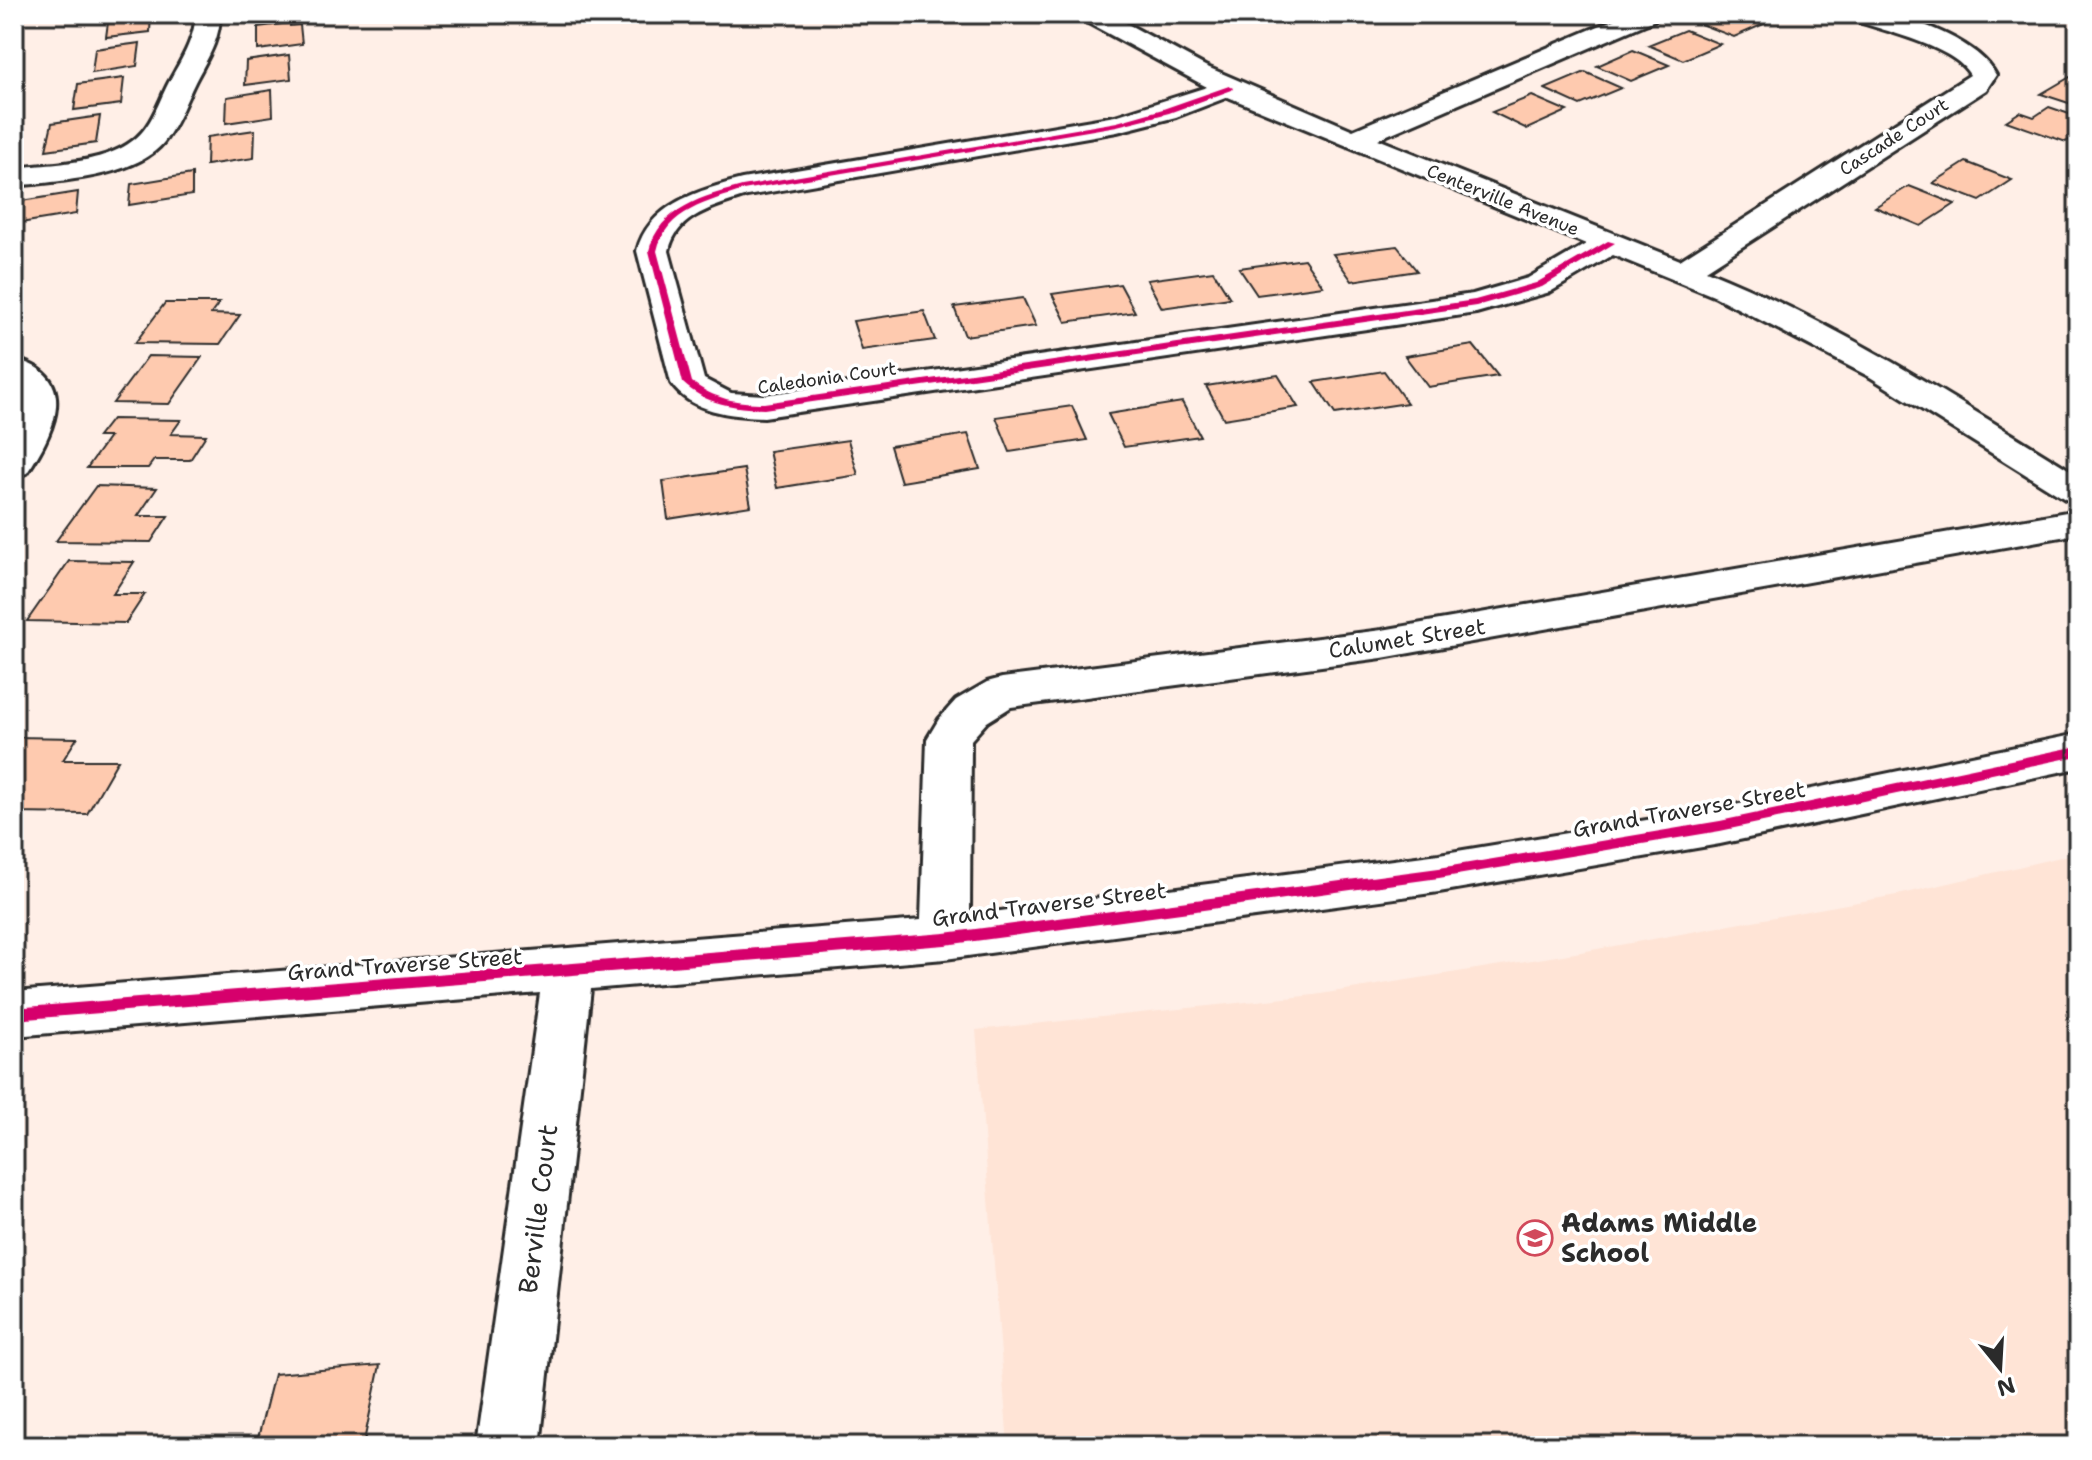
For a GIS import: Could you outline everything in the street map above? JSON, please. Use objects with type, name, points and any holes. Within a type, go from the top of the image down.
[{"type":"street","points":[[14,177],[107,162],[147,144],[201,46],[209,26],[208,14]]},
{"type":"street","name":"Centerville Avenue","points":[[1092,14],[1229,88],[1727,290],[1882,370],[2078,491]]},
{"type":"street","points":[[1353,140],[1648,14]]},
{"type":"street","name":"Cascade Court","points":[[1682,272],[1977,84],[1983,75],[1977,62],[1956,49],[1859,14]]},
{"type":"street","name":"Caledonia Court","points":[[1229,88],[1166,111],[1117,124],[742,188],[693,204],[663,226],[653,251],[688,383],[702,395],[727,404],[764,406],[1460,305],[1514,294],[1539,285],[1611,243]]},
{"type":"street","points":[[14,369],[27,373],[39,384],[42,400],[14,465]]},
{"type":"street","name":"Calumet Street","points":[[945,939],[949,739],[960,720],[972,708],[1002,693],[1382,644],[2078,522]]},
{"type":"street","name":"Grand Traverse Street","points":[[14,1014],[945,939],[1439,873],[1720,826],[2078,751]]},
{"type":"street","name":"Berville Court","points":[[508,1446],[568,971]]},
{"type":"shaded area","name":"Adams Middle School","points":[[2078,853],[2078,1446],[1008,1446],[976,1030],[1314,995],[1575,953],[1902,894]]},
{"type":"building","points":[[151,14],[150,32],[106,37],[109,15]]},
{"type":"building","points":[[1723,14],[1772,14],[1780,17],[1734,37],[1700,24]]},
{"type":"building","points":[[290,23],[290,26],[300,25],[302,44],[258,50],[258,27]]},
{"type":"building","points":[[1685,30],[1720,44],[1683,60],[1648,45]]},
{"type":"building","points":[[140,43],[137,66],[92,73],[95,49]]},
{"type":"building","points":[[1633,50],[1669,65],[1631,81],[1597,66]]},
{"type":"building","points":[[289,55],[291,79],[245,85],[246,61]]},
{"type":"building","points":[[1585,72],[1621,88],[1580,105],[1545,89]]},
{"type":"building","points":[[2070,77],[2078,79],[2078,106],[2041,94]]},
{"type":"building","points":[[124,78],[121,104],[74,110],[78,84]]},
{"type":"building","points":[[272,90],[273,116],[226,123],[227,97]]},
{"type":"building","points":[[1532,96],[1567,111],[1527,129],[1492,112]]},
{"type":"building","points":[[2049,107],[2078,117],[2078,133],[2066,142],[2006,121],[2020,112],[2034,117]]},
{"type":"building","points":[[100,116],[96,143],[46,150],[52,123]]},
{"type":"building","points":[[255,130],[254,158],[206,165],[207,137]]},
{"type":"building","points":[[1966,162],[2012,180],[1980,201],[1933,183]]},
{"type":"building","points":[[192,174],[192,195],[129,205],[131,184]]},
{"type":"building","points":[[1909,186],[1955,204],[1921,226],[1875,207]]},
{"type":"building","points":[[78,192],[76,214],[14,224],[15,202]]},
{"type":"building","points":[[1397,246],[1417,271],[1352,281],[1333,254]]},
{"type":"building","points":[[1304,259],[1323,286],[1257,295],[1239,268]]},
{"type":"building","points":[[1213,271],[1230,298],[1162,308],[1147,280]]},
{"type":"building","points":[[1120,284],[1135,312],[1066,322],[1052,294]]},
{"type":"building","points":[[1023,298],[1036,326],[965,336],[954,307]]},
{"type":"building","points":[[165,303],[219,303],[211,314],[240,315],[220,344],[135,343]]},
{"type":"building","points":[[924,311],[935,340],[862,350],[853,321]]},
{"type":"building","points":[[1473,345],[1498,376],[1428,387],[1405,356]]},
{"type":"building","points":[[148,356],[202,357],[169,404],[113,403]]},
{"type":"building","points":[[1384,371],[1407,403],[1335,414],[1314,382]]},
{"type":"building","points":[[1278,375],[1298,407],[1224,419],[1206,386]]},
{"type":"building","points":[[1182,402],[1200,436],[1124,447],[1108,414]]},
{"type":"building","points":[[1072,406],[1087,440],[1010,452],[996,417]]},
{"type":"building","points":[[112,419],[181,420],[171,434],[206,435],[190,460],[154,460],[148,468],[87,468],[109,437],[98,437]]},
{"type":"building","points":[[968,434],[980,469],[901,482],[890,446]]},
{"type":"building","points":[[848,440],[858,475],[777,488],[769,451]]},
{"type":"building","points":[[744,469],[751,506],[668,519],[663,481]]},
{"type":"building","points":[[96,486],[157,488],[138,516],[168,516],[151,542],[56,541]]},
{"type":"building","points":[[69,561],[134,562],[113,594],[145,594],[126,623],[27,621]]},
{"type":"building","points":[[14,737],[77,738],[63,760],[118,760],[87,814],[14,813]]},
{"type":"building","points":[[380,1365],[363,1446],[256,1446],[274,1374]]},
{"type":"cycle path","points":[[1229,88],[1166,111],[1117,124],[742,188],[693,204],[663,226],[653,251],[688,383],[724,402],[764,406],[1476,303],[1539,285],[1611,243]]},
{"type":"cycle path","points":[[14,1014],[945,939],[1439,873],[1720,826],[2078,751]]},
{"type":"place","name":"Adams Middle School","points":[[1535,1238]]}]
